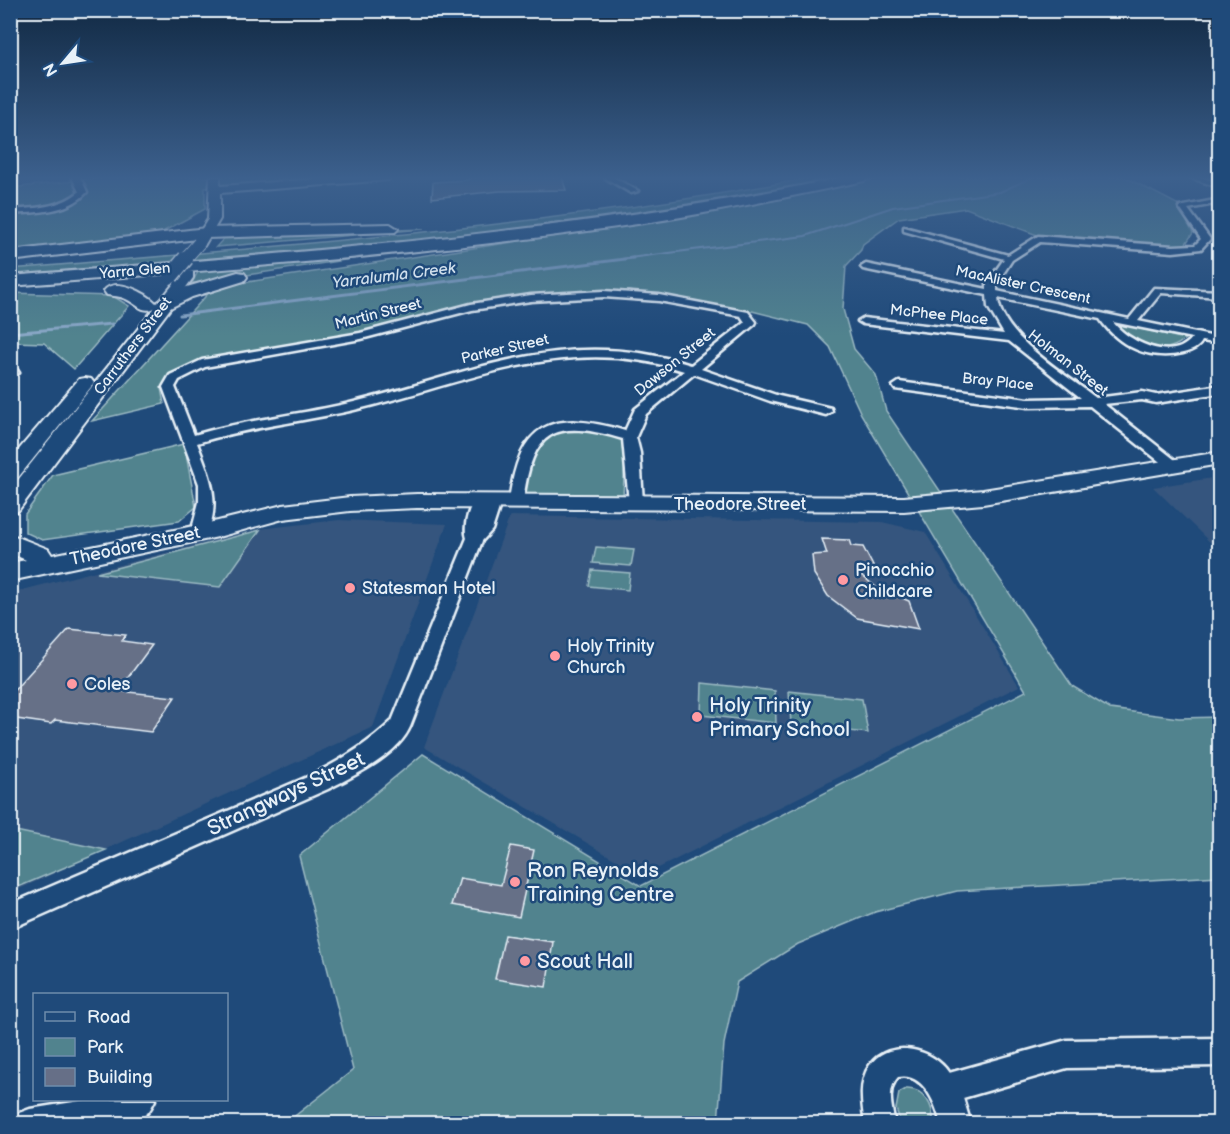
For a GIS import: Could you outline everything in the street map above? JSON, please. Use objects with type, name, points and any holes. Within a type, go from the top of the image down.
[{"type":"highway","points":[[10,256],[164,237],[179,230]]},
{"type":"highway","points":[[252,230],[310,230]]},
{"type":"highway","name":"Yarra Glen","points":[[10,267],[424,230]]},
{"type":"highway","name":"Yarra Glen","points":[[10,281],[390,249],[550,230]]},
{"type":"highway","points":[[113,291],[175,281],[238,278],[535,232]]},
{"type":"highway","points":[[10,290],[113,291],[129,293],[156,305],[186,293],[238,278]]},
{"type":"main road","name":"Carruthers Street","points":[[10,474],[156,305],[175,281],[208,230]]},
{"type":"main road","name":"Carruthers Street","points":[[10,506],[36,474],[156,305]]},
{"type":"main road","name":"Theodore Street","points":[[10,560],[350,504],[928,503],[983,497],[1220,458]]},
{"type":"main road","name":"Theodore Street","points":[[10,572],[200,528]]},
{"type":"main road","points":[[10,542],[27,552],[40,555]]},
{"type":"street","points":[[910,230],[1010,258]]},
{"type":"street","points":[[992,293],[995,274],[1010,258],[1038,239],[1173,249],[1198,247],[1206,239],[1199,230]]},
{"type":"street","name":"MacAlister Crescent","points":[[866,267],[1220,341]]},
{"type":"street","points":[[1131,323],[1158,290],[1220,294]]},
{"type":"street","name":"Holman Street","points":[[992,293],[993,307],[1012,338],[1174,466]]},
{"type":"street","name":"Martin Street","points":[[200,528],[206,502],[206,484],[169,387],[174,378],[186,369],[226,358],[362,336],[471,307],[562,296],[604,294],[680,301],[744,314],[751,322]]},
{"type":"street","name":"MacAlister Crescent","points":[[1104,317],[1113,332],[1126,341],[1158,352],[1184,351],[1196,343],[1198,337]]},
{"type":"street","name":"McPhee Place","points":[[863,321],[1012,338]]},
{"type":"street","name":"Dawson Street","points":[[629,437],[640,412],[751,322]]},
{"type":"street","name":"Parker Street","points":[[189,441],[255,423],[353,407],[539,356],[619,353],[669,361],[788,404],[826,411]]},
{"type":"street","name":"Bray Place","points":[[898,386],[1028,403],[1094,402],[1142,396],[1156,399],[1220,389]]},
{"type":"street","points":[[516,502],[526,453],[534,441],[556,430],[582,426],[598,427],[629,437],[633,453],[636,503]]},
{"type":"street","points":[[10,480],[36,474]]},
{"type":"street","name":"Strangways Street","points":[[10,917],[320,782],[362,761],[382,747],[400,727],[457,591],[475,538],[484,530],[487,502]]},
{"type":"street","points":[[945,1089],[1067,1054],[1220,1052]]},
{"type":"street","points":[[880,1124],[875,1104],[877,1078],[885,1067],[898,1061],[920,1065],[936,1077],[945,1089],[954,1109],[956,1124]]},
{"type":"street","points":[[30,1124],[133,1106],[139,1101]]},
{"type":"shaded area","points":[[1220,477],[1219,551],[1153,487]]},
{"type":"shaded area","name":"Holy Trinity Primary School","points":[[510,516],[882,522],[925,532],[1019,686],[643,876],[424,747]]},
{"type":"shaded area","points":[[339,520],[447,524],[373,727],[11,893],[11,593],[258,529]]},
{"type":"green space","points":[[11,230],[166,230],[155,236],[11,251]]},
{"type":"green space","points":[[398,230],[413,230],[216,247],[226,236]]},
{"type":"green space","points":[[442,230],[526,230],[330,251],[11,278],[11,269]]},
{"type":"green space","points":[[593,230],[882,230],[863,244],[861,250],[846,266],[843,309],[854,349],[876,375],[886,411],[1072,686],[1110,709],[1179,718],[1219,717],[1219,876],[957,891],[875,912],[798,944],[737,982],[724,1044],[718,1123],[286,1123],[353,1070],[299,856],[423,754],[641,886],[1026,691],[861,414],[830,347],[808,325],[752,311],[627,291],[537,295],[464,307],[328,340],[200,361],[176,373],[161,388],[164,404],[92,421],[214,287]]},
{"type":"green space","points":[[1024,230],[1191,230],[1193,233],[1185,245],[1037,235]]},
{"type":"green space","points":[[384,254],[202,282],[192,283],[200,268]]},
{"type":"green space","points":[[10,293],[113,296],[129,306],[74,369],[44,343],[11,342]]},
{"type":"green space","points":[[1115,323],[1185,339],[1166,348],[1147,346],[1112,325]]},
{"type":"green space","points":[[581,428],[626,434],[623,497],[522,497],[531,458],[536,449],[552,435]]},
{"type":"green space","points":[[184,444],[196,507],[179,521],[42,540],[25,532],[25,514],[53,475]]},
{"type":"green space","points":[[260,530],[220,587],[97,573]]},
{"type":"green space","points":[[596,547],[634,550],[631,566],[593,563]]},
{"type":"green space","points":[[592,570],[630,573],[628,590],[589,586]]},
{"type":"green space","points":[[702,683],[775,691],[776,723],[701,715]]},
{"type":"green space","points":[[789,691],[862,699],[868,733],[791,725]]},
{"type":"green space","points":[[11,830],[106,850],[11,890]]},
{"type":"green space","points":[[906,1089],[918,1092],[927,1100],[932,1111],[933,1123],[901,1123],[896,1109],[899,1093]]},
{"type":"building","name":"Pinocchio Childcare","points":[[822,539],[849,540],[851,546],[863,547],[873,566],[861,575],[876,587],[909,601],[919,629],[857,618],[828,596],[814,574],[812,555],[827,554]]},
{"type":"building","name":"Coles","points":[[69,629],[126,635],[122,641],[152,645],[118,691],[175,697],[151,732],[55,720],[51,724],[10,718],[10,695]]},
{"type":"building","name":"Ron Reynolds Training Centre","points":[[511,846],[534,850],[519,917],[452,905],[460,878],[501,885]]},
{"type":"building","name":"Scout Hall","points":[[505,935],[553,942],[546,987],[495,979]]},
{"type":"waterway","name":"Yarralumla Creek","points":[[621,259],[805,236],[823,230]]},
{"type":"waterway","name":"Yarralumla Creek","points":[[180,315],[633,258]]},
{"type":"waterway","name":"Yarralumla Creek","points":[[10,333],[112,324]]},
{"type":"place","name":"Pinocchio Childcare","points":[[843,580]]},
{"type":"place","name":"Statesman Hotel","points":[[350,588]]},
{"type":"place","name":"Holy Trinity Church","points":[[555,656]]},
{"type":"place","name":"Coles","points":[[72,684]]},
{"type":"place","name":"Holy Trinity Primary School","points":[[697,717]]},
{"type":"place","name":"Ron Reynolds Training Centre","points":[[515,882]]},
{"type":"place","name":"Scout Hall","points":[[525,961]]}]
